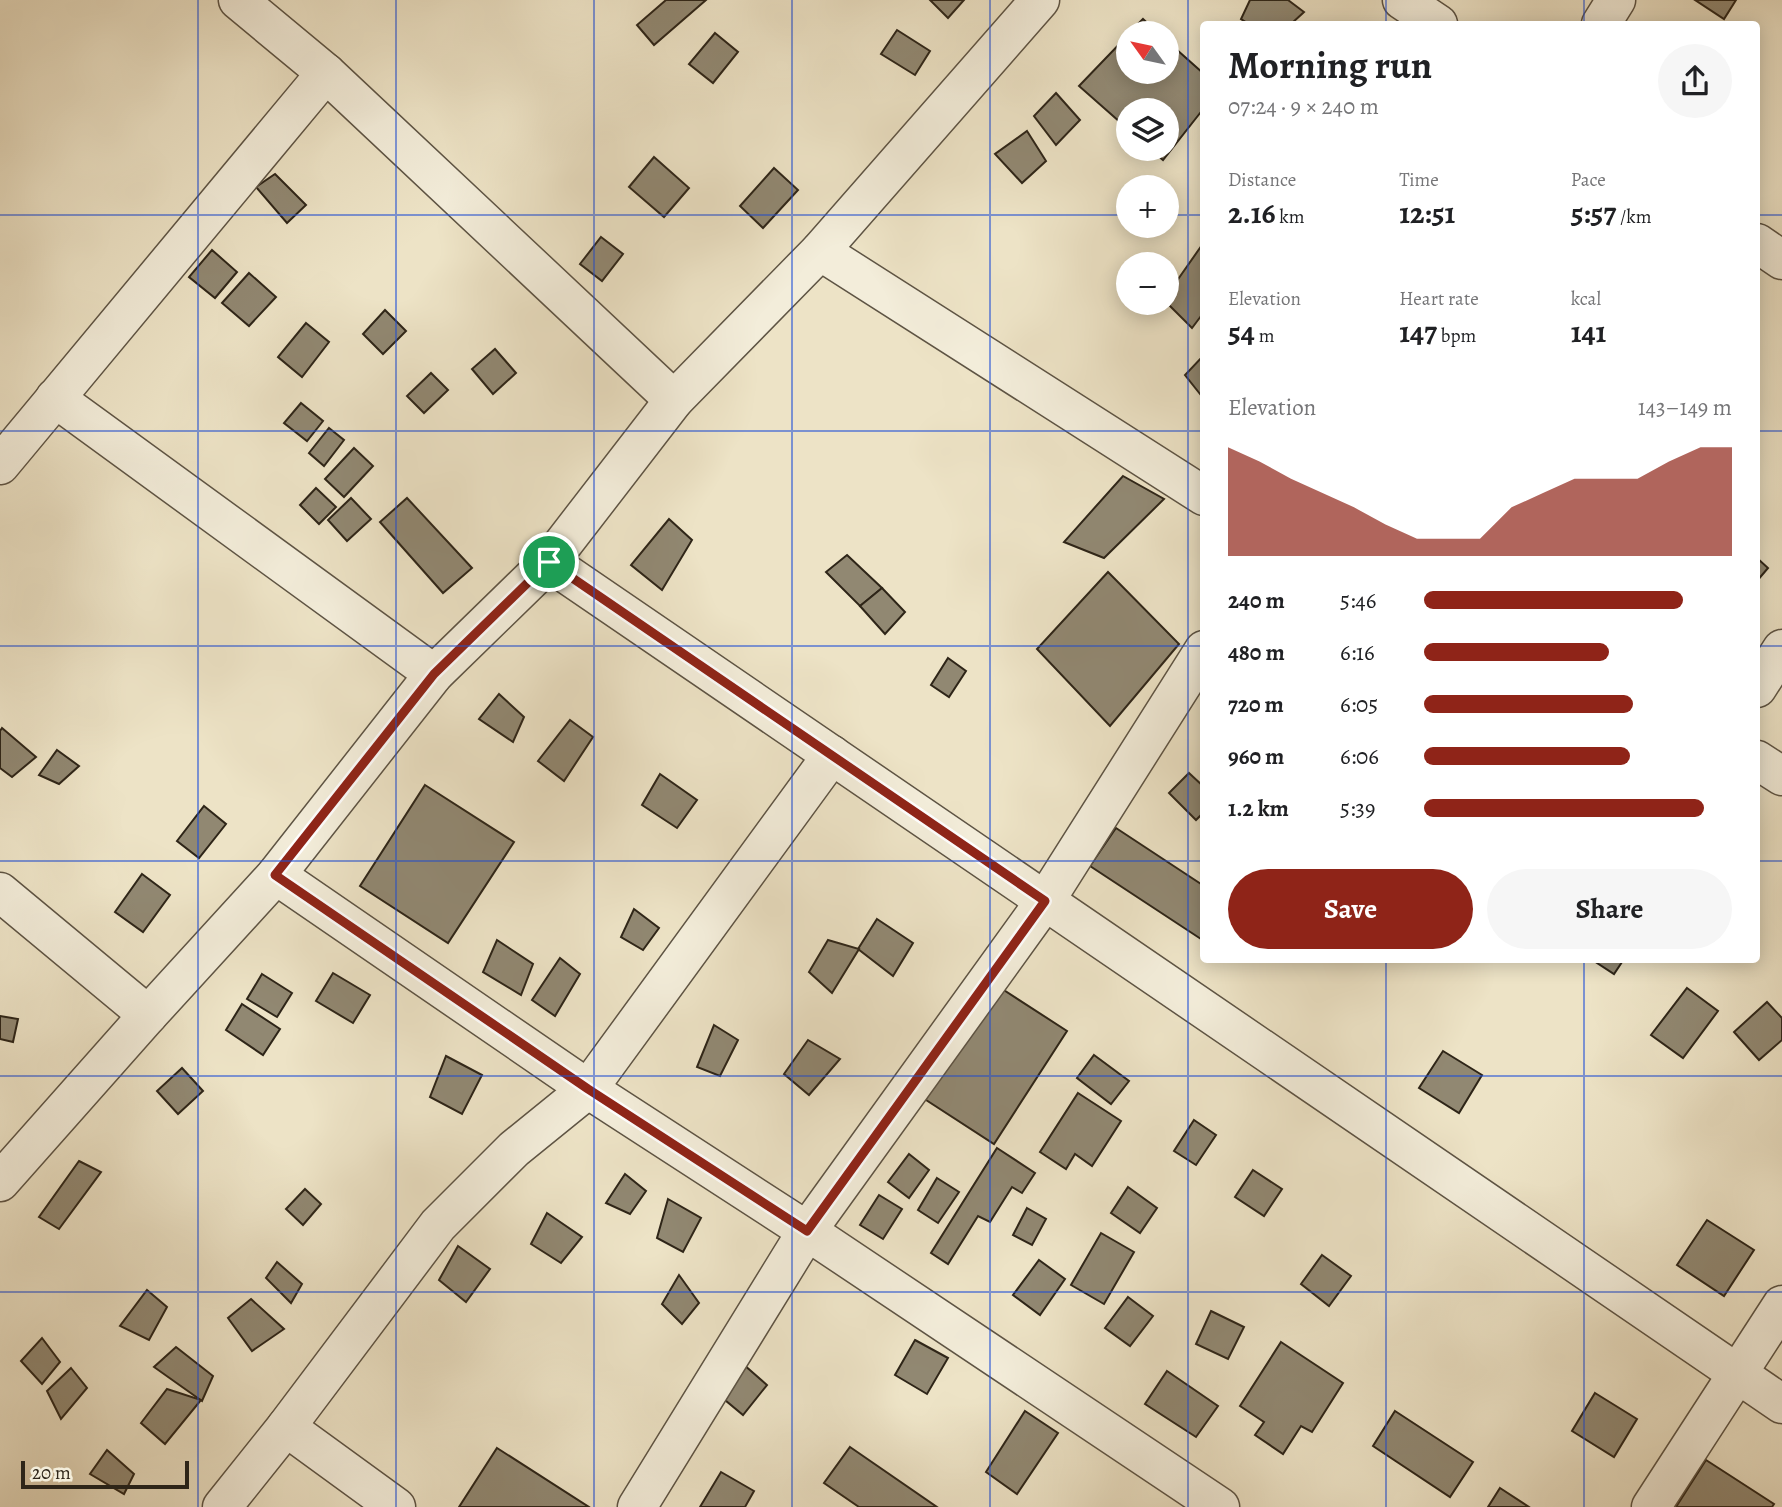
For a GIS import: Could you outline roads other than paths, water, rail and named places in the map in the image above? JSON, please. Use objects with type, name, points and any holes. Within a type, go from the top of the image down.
[{"type":"street","points":[[237,0],[326,73],[674,400]]},
{"type":"street","points":[[0,1182],[275,875],[434,674],[549,562],[674,400],[820,251],[1040,0]]},
{"type":"street","points":[[1402,0],[1434,21]]},
{"type":"street","points":[[1603,21],[1616,0]]},
{"type":"street","points":[[0,465],[326,73]]},
{"type":"street","points":[[1760,245],[1782,260]]},
{"type":"street","points":[[820,251],[1200,493]]},
{"type":"street","points":[[55,398],[434,674]]},
{"type":"street","points":[[549,562],[1782,1404]]},
{"type":"street","points":[[1760,683],[1782,649]]},
{"type":"street","points":[[636,1507],[807,1231],[1045,901],[1200,656]]},
{"type":"street","points":[[222,1507],[286,1427],[438,1225],[514,1149],[588,1089],[832,755]]},
{"type":"street","points":[[1760,762],[1782,776]]},
{"type":"street","points":[[275,875],[588,1089],[807,1231],[1220,1507]]},
{"type":"street","points":[[0,892],[148,1015]]},
{"type":"street","points":[[1651,1507],[1782,1305]]},
{"type":"street","points":[[286,1427],[396,1507]]}]
